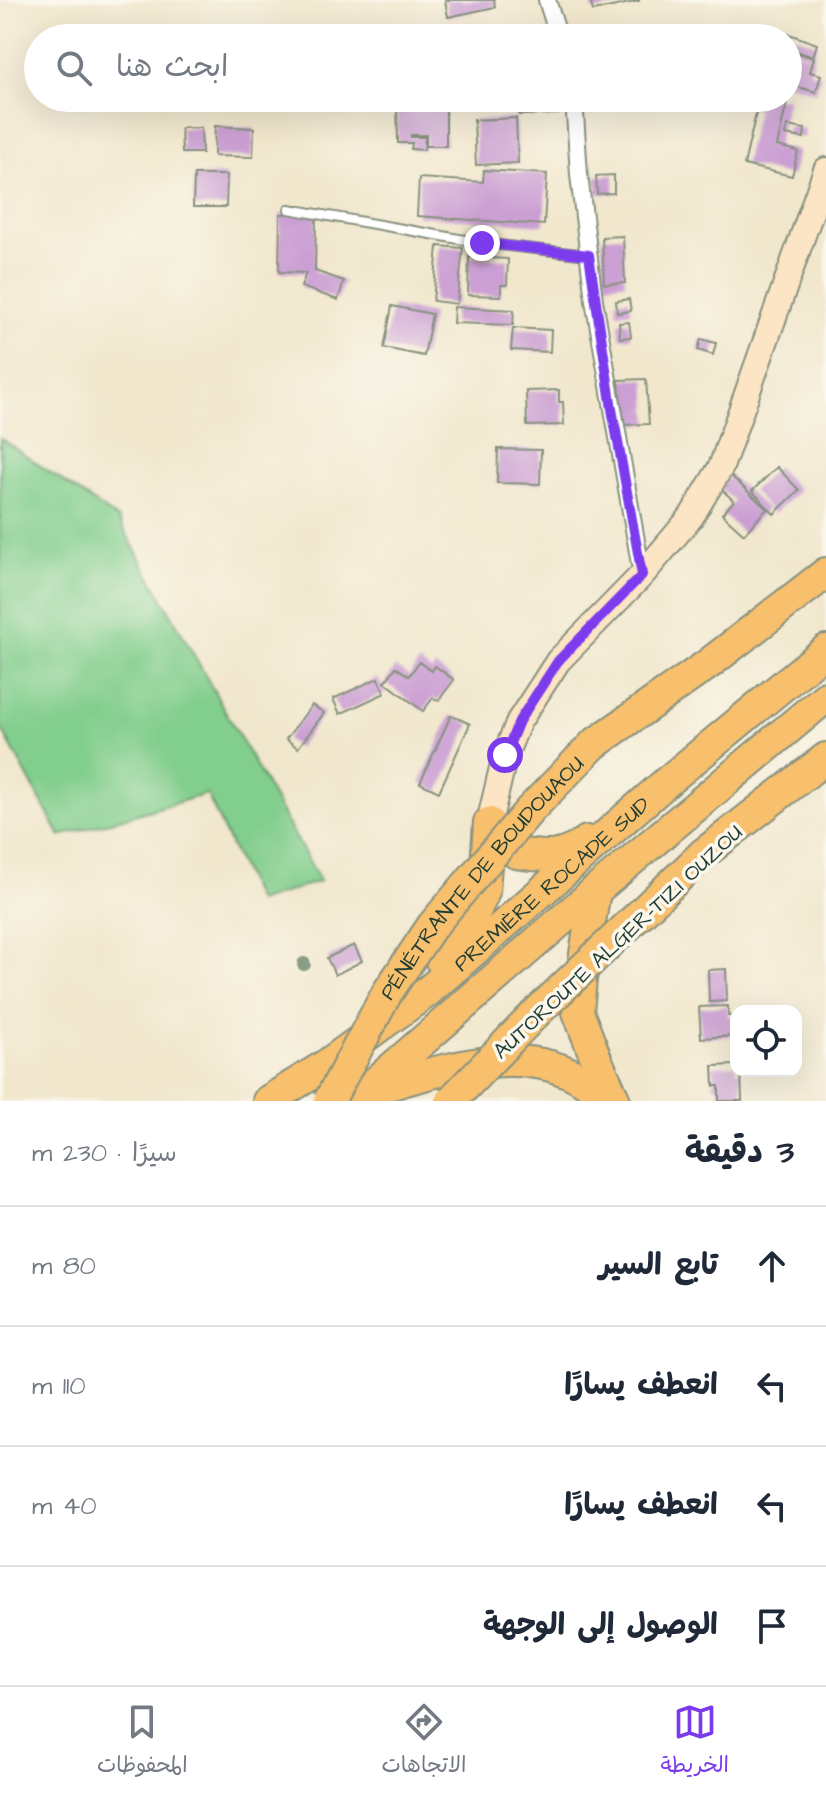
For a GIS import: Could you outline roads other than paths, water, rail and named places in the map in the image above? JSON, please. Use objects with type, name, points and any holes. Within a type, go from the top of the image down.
[{"type":"highway","name":"PÉNÉTRANTE DE BOUDOUAOU","points":[[329,1101],[387,993],[432,926],[529,811],[594,744],[707,665],[826,573]]},
{"type":"highway","name":"PREMIÈRE ROCADE SUD","points":[[268,1101],[326,1065],[427,992],[669,780],[826,650]]},
{"type":"highway","name":"PREMIÈRE ROCADE SUD","points":[[357,1096],[826,697]]},
{"type":"highway","name":"AUTOROUTE ALGER-TIZI OUZOU","points":[[451,1101],[533,1016],[703,854],[826,758]]},
{"type":"highway","points":[[489,823],[516,853],[549,857],[575,850],[669,780]]},
{"type":"highway","points":[[326,1065],[467,930],[484,892],[489,823]]},
{"type":"highway","points":[[595,891],[578,1012],[615,1101]]},
{"type":"highway","points":[[357,1096],[447,1069],[500,1061],[547,1064],[588,1083],[603,1101]]},
{"type":"main road","points":[[489,823],[505,755],[519,721],[558,661],[642,575],[691,517],[721,467],[826,170]]},
{"type":"street","points":[[547,0],[555,24]]},
{"type":"street","points":[[575,112],[579,175],[609,394],[642,575]]},
{"type":"lane","points":[[289,209],[482,243],[589,255]]}]
